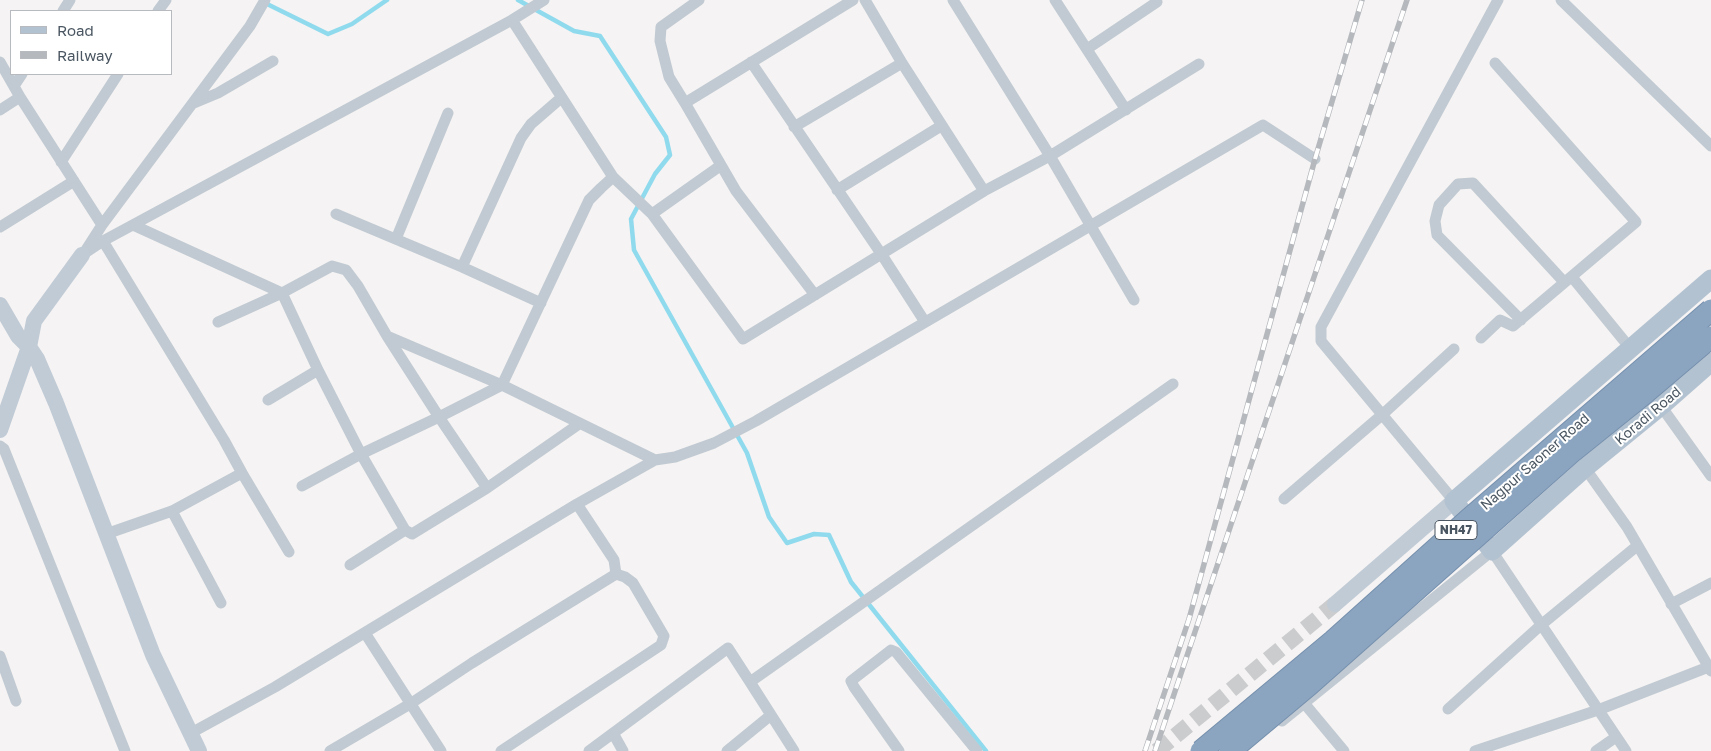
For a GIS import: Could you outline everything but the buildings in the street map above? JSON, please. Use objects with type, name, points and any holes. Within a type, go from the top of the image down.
[{"type":"highway","name":"Nagpur Saoner Road","points":[[1201,751],[1333,640],[1469,519],[1711,310]]},
{"type":"highway","name":"Nagpur Saoner Road","points":[[1230,751],[1324,672],[1573,451],[1711,337]]},
{"type":"main road","points":[[0,430],[29,347],[34,320],[82,256]]},
{"type":"main road","points":[[1335,604],[1711,279]]},
{"type":"main road","points":[[0,305],[18,336],[37,359],[56,403],[153,655],[199,751]]},
{"type":"main road","name":"Koradi Road","points":[[1492,551],[1585,468],[1711,362]]},
{"type":"main road","points":[[1454,501],[1492,551]]},
{"type":"street","points":[[82,256],[102,224],[250,26],[265,0]]},
{"type":"street","points":[[82,256],[133,225],[512,20],[544,0]]},
{"type":"street","points":[[699,0],[675,15],[661,27],[660,41],[669,77],[736,191],[814,295]]},
{"type":"street","points":[[685,103],[853,0]]},
{"type":"street","points":[[865,0],[941,126],[984,191]]},
{"type":"street","points":[[953,0],[1050,156],[1134,300]]},
{"type":"street","points":[[1055,0],[1126,110]]},
{"type":"street","points":[[1454,501],[1321,341],[1322,327],[1498,0]]},
{"type":"street","points":[[1561,0],[1711,146]]},
{"type":"street","points":[[1087,49],[1157,2]]},
{"type":"street","points":[[512,20],[613,178],[652,214],[743,339],[984,191],[1050,156],[1199,64]]},
{"type":"street","points":[[192,104],[218,93],[273,61]]},
{"type":"street","points":[[0,62],[20,97],[102,224]]},
{"type":"street","points":[[751,62],[882,255],[924,322]]},
{"type":"street","points":[[794,127],[902,63]]},
{"type":"street","points":[[1482,338],[1500,320],[1513,326],[1636,222],[1495,63]]},
{"type":"street","points":[[14,86],[21,75]]},
{"type":"street","points":[[61,162],[117,75]]},
{"type":"street","points":[[0,110],[20,97]]},
{"type":"street","points":[[462,266],[521,138],[531,124],[561,98]]},
{"type":"street","points":[[396,239],[448,113]]},
{"type":"street","points":[[191,733],[275,687],[577,504],[655,460],[674,457],[714,443],[756,421],[1263,125],[1315,159]]},
{"type":"street","points":[[837,190],[941,126]]},
{"type":"street","points":[[652,214],[720,166]]},
{"type":"street","points":[[302,486],[360,454],[439,418],[502,385],[589,200],[613,178]]},
{"type":"street","points":[[0,227],[74,181]]},
{"type":"street","points":[[1520,320],[1437,235],[1434,220],[1439,205],[1458,184],[1472,183],[1568,280],[1630,348]]},
{"type":"street","points":[[336,214],[462,266],[541,303]]},
{"type":"street","points":[[133,225],[282,293],[360,454],[405,530],[412,534],[487,488],[579,424]]},
{"type":"street","points":[[103,242],[219,432],[289,552]]},
{"type":"street","points":[[218,322],[282,293],[332,266],[346,270],[358,286],[439,418],[487,488]]},
{"type":"street","points":[[387,336],[502,385],[655,460]]},
{"type":"street","points":[[1284,499],[1454,350]]},
{"type":"street","points":[[268,400],[318,370]]},
{"type":"street","points":[[750,682],[1173,384]]},
{"type":"street","points":[[1661,406],[1711,476]]},
{"type":"street","points":[[0,446],[4,449],[125,751]]},
{"type":"street","points":[[1475,751],[1598,710],[1710,668],[1626,527],[1585,468]]},
{"type":"street","points":[[106,534],[172,511],[242,473]]},
{"type":"street","points":[[577,504],[614,560],[616,574]]},
{"type":"street","points":[[172,511],[221,603]]},
{"type":"street","points":[[350,564],[405,530]]},
{"type":"street","points":[[1448,708],[1541,625],[1637,546]]},
{"type":"street","points":[[1246,751],[1492,551],[1626,751]]},
{"type":"street","points":[[330,751],[410,704],[472,663],[616,574]]},
{"type":"street","points":[[502,751],[661,645],[664,636],[633,583],[625,577],[616,574]]},
{"type":"street","points":[[1672,604],[1711,583]]},
{"type":"street","points":[[365,633],[440,751]]},
{"type":"street","points":[[589,751],[728,648],[794,751]]},
{"type":"street","points":[[898,751],[851,681],[892,650],[896,652],[977,751]]},
{"type":"street","points":[[0,656],[16,701]]},
{"type":"street","points":[[1304,703],[1344,751]]},
{"type":"street","points":[[727,751],[771,715]]},
{"type":"street","points":[[612,733],[623,751]]},
{"type":"street","points":[[1596,751],[1616,736]]},
{"type":"waterway","points":[[265,3],[328,34],[352,24],[387,0]]},
{"type":"waterway","points":[[518,0],[574,31],[600,36],[666,137],[670,155],[655,174],[631,219],[634,250],[747,453],[769,517],[787,543],[814,534],[829,535],[851,582],[986,751]]},
{"type":"tunnel","points":[[1157,751],[1335,604]]},
{"type":"railway","points":[[1145,751],[1189,619],[1315,159],[1362,0]]},
{"type":"railway","points":[[1155,751],[1407,0]]}]
